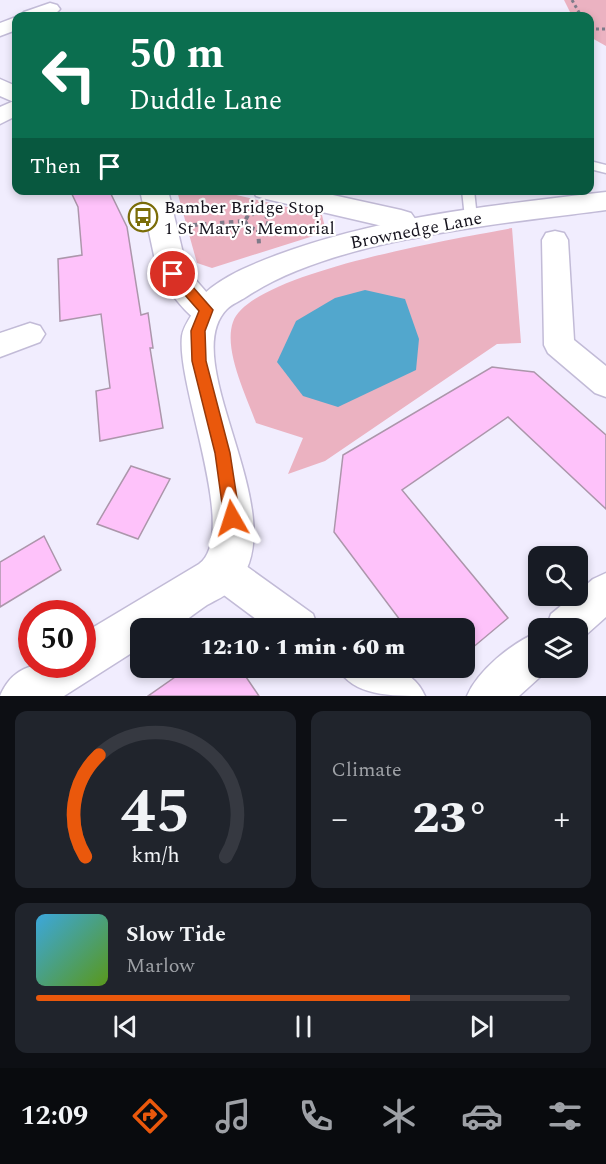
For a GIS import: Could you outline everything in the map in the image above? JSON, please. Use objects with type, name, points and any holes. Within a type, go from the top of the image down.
[{"type":"main road","points":[[96,650],[222,571],[233,537],[231,500],[223,453],[199,361],[198,331],[206,310],[173,274],[155,195]]},
{"type":"main road","points":[[288,195],[401,220],[409,230]]},
{"type":"main road","name":"Brownedge Lane","points":[[206,310],[233,287],[262,272],[345,244],[471,218],[606,201]]},
{"type":"main road","points":[[23,696],[51,678]]},
{"type":"street","points":[[42,12],[50,9]]},
{"type":"street","points":[[555,240],[559,345],[606,384]]},
{"type":"street","points":[[0,345],[30,334]]},
{"type":"street","points":[[222,571],[286,618]]},
{"type":"street","points":[[576,618],[606,592]]},
{"type":"street","points":[[488,696],[528,661]]},
{"type":"street","points":[[374,678],[404,696]]},
{"type":"lane","points":[[469,195],[471,218]]},
{"type":"path","points":[[256,213],[265,215],[269,220],[267,226],[258,230],[249,227],[245,221],[248,215],[256,213]]},
{"type":"path","points":[[162,228],[245,221]]},
{"type":"shaded area","points":[[564,0],[606,0],[606,46],[594,39],[594,12],[570,12]]},
{"type":"shaded area","points":[[178,195],[236,195],[322,215],[326,232],[212,268],[197,263]]},
{"type":"shaded area","points":[[512,228],[521,343],[497,344],[325,461],[288,474],[303,438],[256,423],[234,359],[231,346],[233,322],[248,304],[276,288],[359,260]]},
{"type":"water","points":[[365,290],[405,299],[419,339],[416,370],[338,407],[303,396],[277,362],[296,321],[335,298]]},
{"type":"building","points":[[72,195],[111,195],[127,227],[141,315],[148,313],[153,348],[150,348],[163,428],[100,441],[96,391],[110,388],[101,314],[60,321],[58,259],[82,255],[78,207]]},
{"type":"building","points":[[492,367],[534,372],[606,435],[606,509],[508,417],[402,490],[508,618],[475,646],[475,618],[398,618],[334,532],[343,455]]},
{"type":"building","points":[[131,466],[170,479],[138,539],[97,524]]},
{"type":"building","points":[[44,536],[61,570],[0,607],[0,562]]},
{"type":"building","points":[[174,678],[247,678],[259,696],[148,696]]},
{"type":"place","name":"Bamber Bridge Stop 1 St Mary's Memorial","points":[[143,217]]},
{"type":"route","points":[[173,274],[206,310],[198,331],[199,361],[223,453],[232,518]]}]
